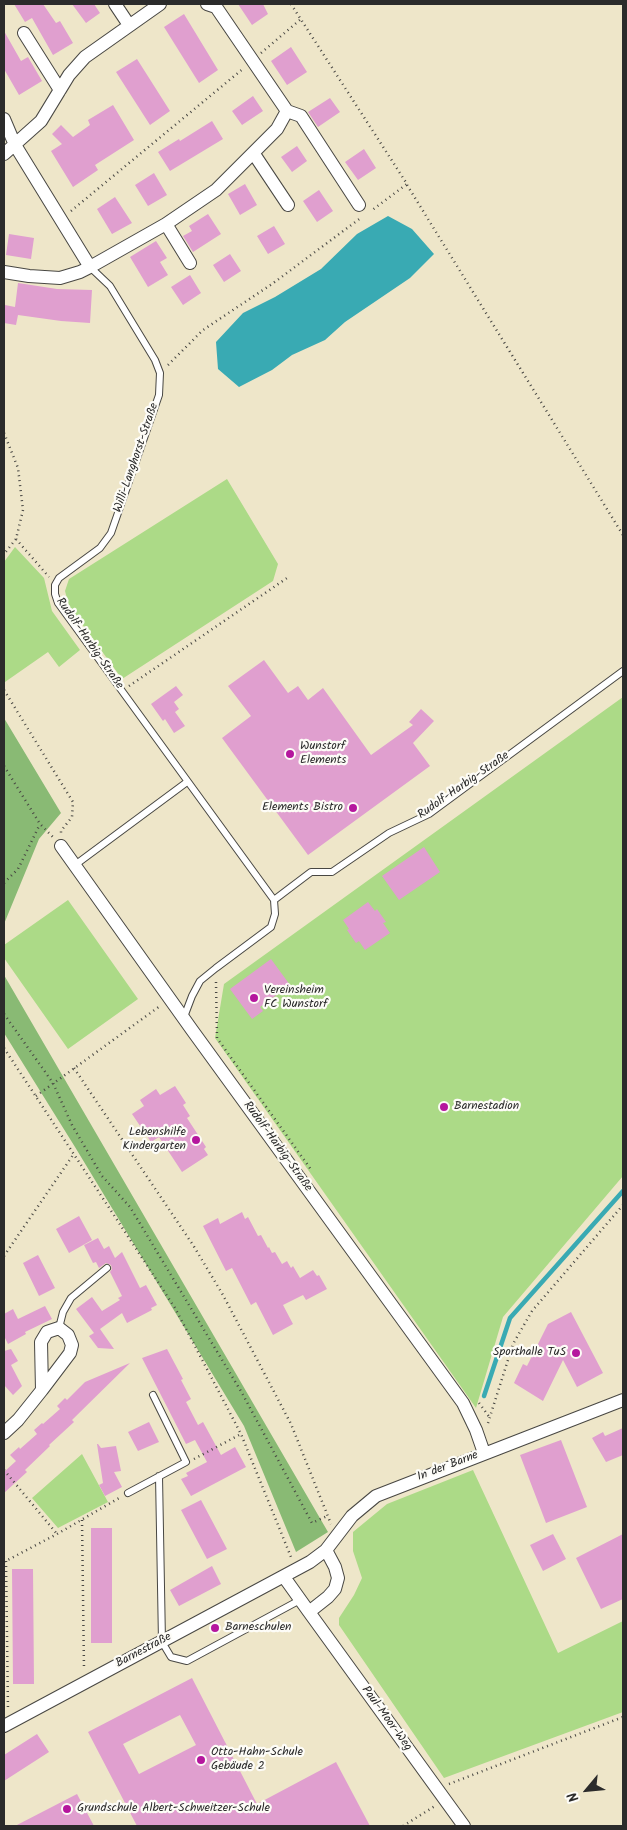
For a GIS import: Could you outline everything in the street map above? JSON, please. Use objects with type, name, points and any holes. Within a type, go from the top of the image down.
[{"type":"street","points":[[115,4],[129,24]]},
{"type":"street","points":[[4,154],[41,122],[69,75],[85,56],[160,4]]},
{"type":"street","points":[[213,5],[287,112],[301,116],[359,205]]},
{"type":"street","points":[[24,33],[60,90]]},
{"type":"street","points":[[4,272],[60,278],[90,267],[166,224],[216,190],[277,129],[287,112]]},
{"type":"street","points":[[4,119],[15,145],[90,267]]},
{"type":"street","points":[[254,154],[288,205]]},
{"type":"street","points":[[166,224],[190,263]]},
{"type":"street","name":"Rudolf-Harbig-Straße","points":[[61,846],[463,1403],[483,1448]]},
{"type":"street","points":[[4,1433],[18,1420],[42,1390],[70,1353],[72,1345],[68,1335],[59,1328],[47,1332],[41,1342],[42,1390]]},
{"type":"street","name":"In der Barne","points":[[296,1570],[326,1550],[357,1511],[376,1496],[483,1448],[623,1400]]},
{"type":"street","points":[[284,1577],[309,1612],[335,1589],[338,1578],[335,1567],[326,1550]]},
{"type":"street","name":"Barnestraße","points":[[6,1725],[296,1570]]},
{"type":"street","name":"Paul-Moor-Weg","points":[[309,1612],[464,1826]]},
{"type":"lane","points":[[90,267],[110,286],[155,360],[160,373]]},
{"type":"lane","name":"Willi-Langhorst-Straße","points":[[59,578],[100,548],[111,533],[159,395],[160,373]]},
{"type":"lane","name":"Rudolf-Harbig-Straße","points":[[59,578],[55,594],[58,603],[274,900],[311,872],[332,872],[389,833],[429,814],[623,671]]},
{"type":"lane","points":[[75,865],[187,782]]},
{"type":"lane","points":[[184,1018],[200,981],[270,927],[275,914],[274,900]]},
{"type":"lane","points":[[59,1328],[63,1312],[71,1298],[107,1268]]},
{"type":"lane","points":[[128,1494],[186,1462],[153,1395]]},
{"type":"lane","points":[[159,1476],[162,1642],[171,1657],[187,1661],[300,1600]]},
{"type":"path","points":[[291,4],[407,184],[623,534]]},
{"type":"path","points":[[60,220],[301,19]]},
{"type":"path","points":[[160,373],[203,330],[272,284],[407,184]]},
{"type":"path","points":[[4,433],[18,468],[23,510],[16,539],[4,554]]},
{"type":"path","points":[[16,539],[56,584]]},
{"type":"path","points":[[122,691],[290,576]]},
{"type":"path","points":[[4,690],[73,802],[72,817],[61,831],[61,846]]},
{"type":"path","points":[[4,766],[40,824],[61,846]]},
{"type":"path","points":[[4,883],[18,869],[40,824]]},
{"type":"path","points":[[216,968],[217,1038],[316,1176]]},
{"type":"path","points":[[36,1096],[170,999]]},
{"type":"path","points":[[4,1014],[53,1083],[72,1125],[102,1176],[130,1207],[242,1393],[312,1523],[327,1516]]},
{"type":"path","points":[[4,1048],[175,1308],[241,1434],[296,1570]]},
{"type":"path","points":[[74,1068],[193,1244],[223,1295],[291,1424],[327,1516],[337,1534]]},
{"type":"path","points":[[4,1256],[73,1155]]},
{"type":"path","points":[[483,1448],[490,1418],[513,1344],[532,1311],[623,1205]]},
{"type":"path","points":[[478,1402],[490,1418]]},
{"type":"path","points":[[186,1462],[241,1434]]},
{"type":"path","points":[[4,1470],[58,1534]]},
{"type":"path","points":[[6,1725],[5,1561],[58,1534],[128,1494]]},
{"type":"path","points":[[82,1520],[84,1683]]},
{"type":"path","points":[[436,1788],[623,1717]]},
{"type":"path","points":[[403,1826],[444,1800]]},
{"type":"green space","points":[[227,479],[278,564],[273,581],[122,679],[69,606],[65,591],[69,579]]},
{"type":"green space","points":[[15,547],[44,578],[52,611],[80,650],[59,667],[48,652],[5,682],[4,562]]},
{"type":"green space","name":"Barnestadion","points":[[623,697],[623,1176],[503,1317],[476,1408],[215,1038],[224,984]]},
{"type":"green space","points":[[4,718],[61,813],[39,839],[4,924]]},
{"type":"green space","points":[[68,900],[138,999],[68,1049],[4,958],[4,945]]},
{"type":"green space","points":[[4,975],[328,1532],[296,1552],[244,1426],[4,1033]]},
{"type":"green space","points":[[82,1454],[108,1502],[58,1528],[32,1498]]},
{"type":"green space","points":[[473,1470],[558,1653],[623,1621],[623,1712],[444,1778],[339,1625],[339,1618],[354,1595],[362,1578],[353,1551],[353,1532],[387,1504]]},
{"type":"water","points":[[388,216],[412,229],[434,254],[410,278],[345,322],[325,340],[292,355],[272,370],[239,387],[218,369],[216,342],[243,313],[275,297],[321,269],[357,234]]},
{"type":"building","points":[[14,4],[43,4],[56,23],[60,21],[73,43],[53,55],[32,18],[25,22]]},
{"type":"building","points":[[72,4],[94,4],[100,13],[86,23]]},
{"type":"building","points":[[238,4],[263,4],[268,14],[252,25]]},
{"type":"building","points":[[184,14],[218,70],[199,83],[164,27]]},
{"type":"building","points":[[4,31],[21,61],[28,57],[42,81],[19,95],[4,69]]},
{"type":"building","points":[[291,47],[307,72],[287,85],[271,61]]},
{"type":"building","points":[[137,59],[170,111],[150,125],[116,72]]},
{"type":"building","points":[[253,96],[263,111],[242,125],[232,111]]},
{"type":"building","points":[[330,98],[340,112],[318,127],[308,112]]},
{"type":"building","points":[[113,105],[134,140],[95,165],[98,170],[73,187],[51,151],[62,144],[52,134],[61,125],[73,137],[90,125],[88,120]]},
{"type":"building","points":[[212,121],[223,139],[170,171],[158,152]]},
{"type":"building","points":[[297,146],[307,161],[292,172],[281,157]]},
{"type":"building","points":[[364,149],[376,168],[358,180],[345,162]]},
{"type":"building","points":[[154,173],[167,195],[148,206],[135,185]]},
{"type":"building","points":[[245,184],[257,205],[240,215],[228,194]]},
{"type":"building","points":[[319,190],[333,211],[317,222],[303,201]]},
{"type":"building","points":[[115,197],[132,223],[112,234],[97,209]]},
{"type":"building","points":[[208,214],[221,234],[193,252],[183,236],[192,231],[189,226]]},
{"type":"building","points":[[274,226],[285,244],[268,254],[257,236]]},
{"type":"building","points":[[9,234],[34,238],[31,259],[6,255]]},
{"type":"building","points":[[156,241],[167,258],[160,262],[168,275],[148,287],[130,257]]},
{"type":"building","points":[[230,254],[241,271],[224,282],[213,265]]},
{"type":"building","points":[[190,275],[201,293],[183,305],[171,287]]},
{"type":"building","points":[[18,283],[57,289],[92,290],[90,323],[18,315],[16,325],[4,323],[5,305],[15,307]]},
{"type":"building","name":"Wunstorf Elements","points":[[264,660],[288,693],[298,686],[308,700],[323,688],[371,755],[413,725],[409,722],[421,709],[434,721],[413,743],[430,766],[308,855],[222,738],[251,716],[228,686]]},
{"type":"building","points":[[176,686],[183,695],[174,702],[179,709],[175,712],[185,726],[174,733],[165,719],[163,721],[151,704]]},
{"type":"building","points":[[424,847],[440,872],[399,900],[382,876]]},
{"type":"building","points":[[368,902],[375,911],[377,909],[386,922],[383,923],[390,933],[365,950],[359,941],[356,943],[343,920]]},
{"type":"building","name":"Vereinsheim FC Wunstorf","points":[[271,959],[290,985],[260,1007],[263,1011],[252,1019],[230,989]]},
{"type":"building","name":"Lebenshilfe Kindergarten","points":[[175,1086],[186,1103],[183,1105],[190,1116],[187,1118],[206,1147],[204,1149],[208,1155],[182,1172],[159,1137],[151,1142],[132,1114],[144,1106],[140,1100],[156,1089],[160,1095]]},
{"type":"building","points":[[242,1212],[245,1219],[248,1217],[258,1236],[261,1235],[268,1248],[272,1253],[275,1252],[282,1264],[287,1261],[291,1268],[293,1266],[300,1278],[313,1270],[317,1276],[319,1275],[327,1289],[306,1300],[303,1295],[283,1305],[293,1324],[273,1335],[256,1302],[251,1305],[232,1268],[226,1271],[203,1226],[218,1218],[220,1224]]},
{"type":"building","points":[[79,1216],[92,1240],[69,1253],[56,1229]]},
{"type":"building","points":[[98,1238],[104,1249],[109,1246],[115,1258],[122,1252],[140,1288],[146,1285],[157,1305],[151,1308],[152,1310],[127,1323],[122,1313],[100,1329],[114,1349],[98,1348],[89,1336],[94,1333],[76,1309],[92,1297],[102,1311],[120,1300],[118,1298],[122,1296],[110,1272],[112,1269],[111,1265],[106,1263],[99,1268],[96,1262],[93,1263],[84,1245]]},
{"type":"building","points":[[38,1255],[55,1288],[39,1296],[23,1263]]},
{"type":"building","points":[[45,1306],[52,1319],[25,1332],[26,1334],[8,1344],[4,1336],[4,1314],[13,1309],[18,1319]]},
{"type":"building","points":[[571,1312],[603,1373],[577,1387],[563,1360],[543,1401],[514,1383],[523,1364],[527,1366],[548,1324]]},
{"type":"building","points":[[11,1349],[18,1361],[11,1365],[22,1386],[13,1395],[4,1385],[4,1351]]},
{"type":"building","points":[[167,1349],[183,1379],[181,1380],[191,1399],[186,1402],[198,1425],[203,1422],[221,1455],[235,1447],[246,1467],[191,1496],[181,1479],[188,1476],[186,1473],[207,1462],[195,1440],[186,1444],[142,1358]]},
{"type":"building","points":[[130,1363],[72,1420],[74,1422],[49,1445],[25,1470],[27,1472],[4,1493],[4,1472],[16,1461],[10,1455],[37,1434],[34,1430],[60,1409],[57,1406],[65,1398],[67,1400],[85,1382]]},
{"type":"building","points":[[149,1422],[159,1442],[138,1451],[128,1432]]},
{"type":"building","points":[[623,1428],[623,1455],[606,1462],[592,1438],[603,1432],[605,1436]]},
{"type":"building","points":[[561,1440],[587,1507],[546,1523],[520,1455]]},
{"type":"building","points":[[97,1444],[101,1448],[116,1446],[121,1471],[114,1472],[122,1487],[105,1496],[99,1485],[103,1483]]},
{"type":"building","points":[[201,1500],[227,1549],[207,1559],[181,1510]]},
{"type":"building","points":[[91,1528],[112,1528],[112,1643],[91,1643]]},
{"type":"building","points":[[553,1534],[566,1559],[543,1571],[530,1545]]},
{"type":"building","points":[[623,1534],[623,1599],[601,1609],[576,1558]]},
{"type":"building","points":[[212,1566],[221,1584],[179,1606],[170,1590]]},
{"type":"building","points":[[12,1569],[33,1569],[34,1684],[13,1684]]},
{"type":"building","name":"Otto-Hahn-Schule Gebäude 2","points":[[192,1678],[257,1804],[336,1762],[370,1826],[137,1826],[88,1732]],"holes":[[[180,1715],[196,1745],[139,1774],[123,1744]]]},
{"type":"building","points":[[37,1734],[49,1752],[4,1781],[4,1755]]},
{"type":"building","name":"Grundschule Albert-Schweitzer-Schule","points":[[77,1794],[94,1826],[15,1826]]},
{"type":"waterway","points":[[484,1396],[510,1318],[623,1191]]},
{"type":"place","name":"Wunstorf Elements","points":[[290,754]]},
{"type":"place","name":"Elements Bistro","points":[[353,808]]},
{"type":"place","name":"Vereinsheim FC Wunstorf","points":[[254,998]]},
{"type":"place","name":"Barnestadion","points":[[444,1107]]},
{"type":"place","name":"Lebenshilfe Kindergarten","points":[[196,1140]]},
{"type":"place","name":"Sporthalle TuS","points":[[576,1353]]},
{"type":"place","name":"Barneschulen","points":[[215,1628]]},
{"type":"place","name":"Otto-Hahn-Schule Gebäude 2","points":[[201,1760]]},
{"type":"place","name":"Grundschule Albert-Schweitzer-Schule","points":[[67,1809]]}]
